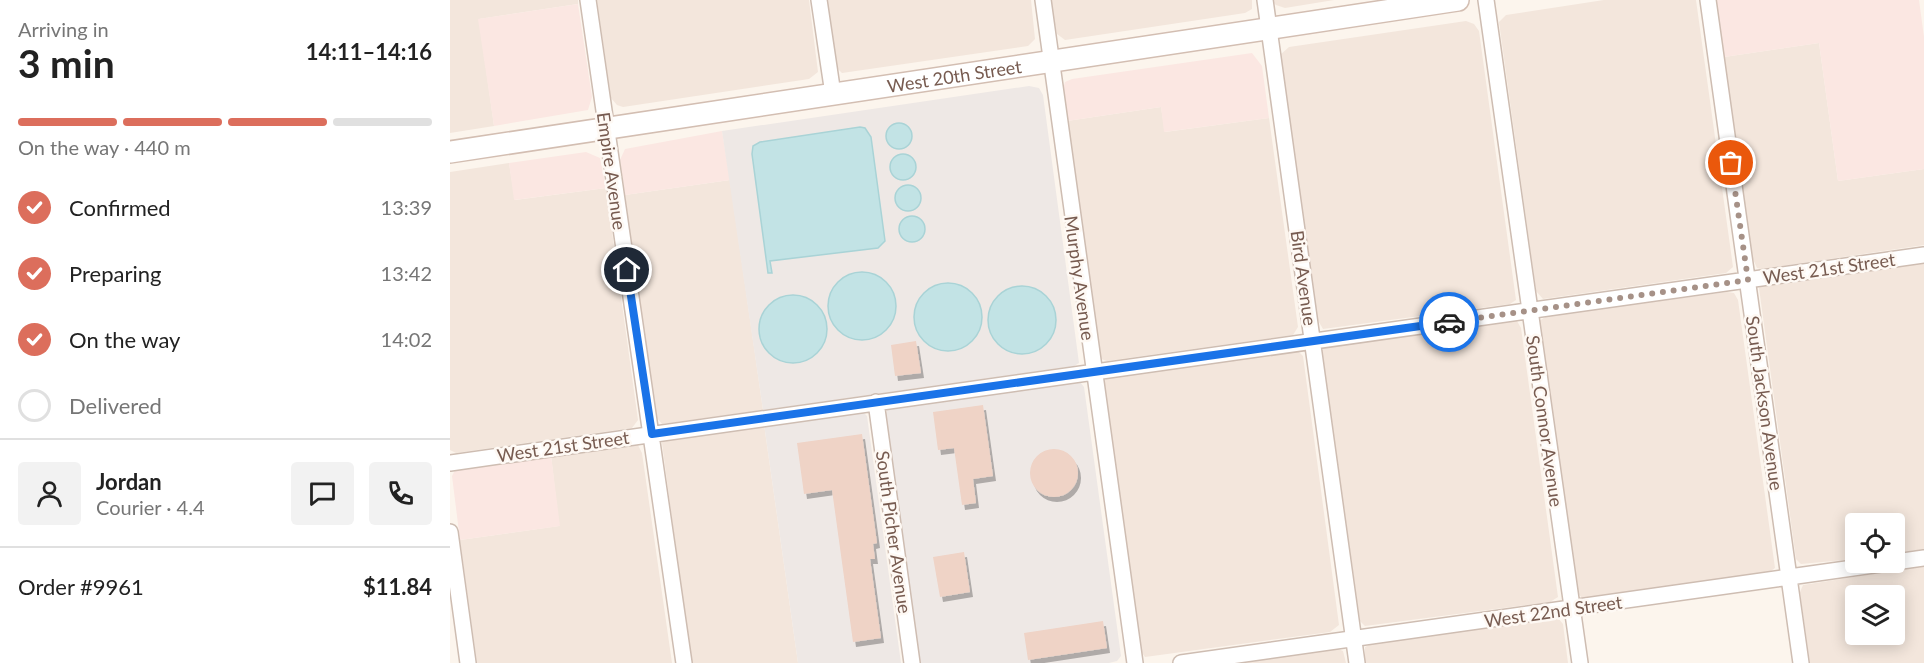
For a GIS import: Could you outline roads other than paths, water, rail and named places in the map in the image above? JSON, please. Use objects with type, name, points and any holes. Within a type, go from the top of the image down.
[{"type":"main road","name":"West 20th Street","points":[[450,152],[1458,0]]},
{"type":"street","name":"Empire Avenue","points":[[588,0],[684,663]]},
{"type":"street","points":[[819,0],[832,94]]},
{"type":"street","name":"Murphy Avenue","points":[[1043,0],[1134,663]]},
{"type":"street","name":"Bird Avenue","points":[[1265,0],[1357,663]]},
{"type":"street","name":"South Connor Avenue","points":[[1486,0],[1580,663]]},
{"type":"street","name":"South Jackson Avenue","points":[[1708,0],[1801,663]]},
{"type":"street","name":"West 21st Street","points":[[450,463],[1924,255]]},
{"type":"street","name":"South Picher Avenue","points":[[876,402],[912,663]]},
{"type":"street","points":[[450,532],[468,663]]},
{"type":"street","name":"West 22nd Street","points":[[1181,663],[1924,558]]},
{"type":"water","points":[[899,123],[908,127],[912,136],[908,145],[899,149],[890,145],[886,136],[890,127]]},
{"type":"water","points":[[865,128],[871,137],[885,241],[878,248],[770,261],[772,273],[768,273],[752,154],[753,146],[760,142]]},
{"type":"water","points":[[903,154],[912,158],[916,167],[912,176],[903,180],[894,176],[890,167],[894,158]]},
{"type":"water","points":[[908,185],[917,189],[921,198],[917,207],[908,211],[899,207],[895,198],[899,189]]},
{"type":"water","points":[[912,216],[921,220],[925,229],[921,238],[912,242],[903,238],[899,229],[903,220]]},
{"type":"water","points":[[855,272],[869,272],[881,277],[891,287],[896,306],[891,325],[881,335],[869,340],[855,340],[843,335],[833,325],[828,313],[828,299],[833,287],[843,277]]},
{"type":"water","points":[[941,283],[955,283],[967,288],[977,298],[982,317],[977,336],[967,346],[955,351],[941,351],[929,346],[919,336],[914,324],[914,310],[919,298],[929,288]]},
{"type":"water","points":[[1015,286],[1029,286],[1041,291],[1051,301],[1056,320],[1051,339],[1041,349],[1029,354],[1015,354],[1003,349],[993,339],[988,327],[988,313],[993,301],[1003,291]]},
{"type":"water","points":[[786,295],[800,295],[812,300],[822,310],[827,329],[822,348],[812,358],[800,363],[786,363],[774,358],[764,348],[759,336],[759,322],[764,310],[774,300]]}]
